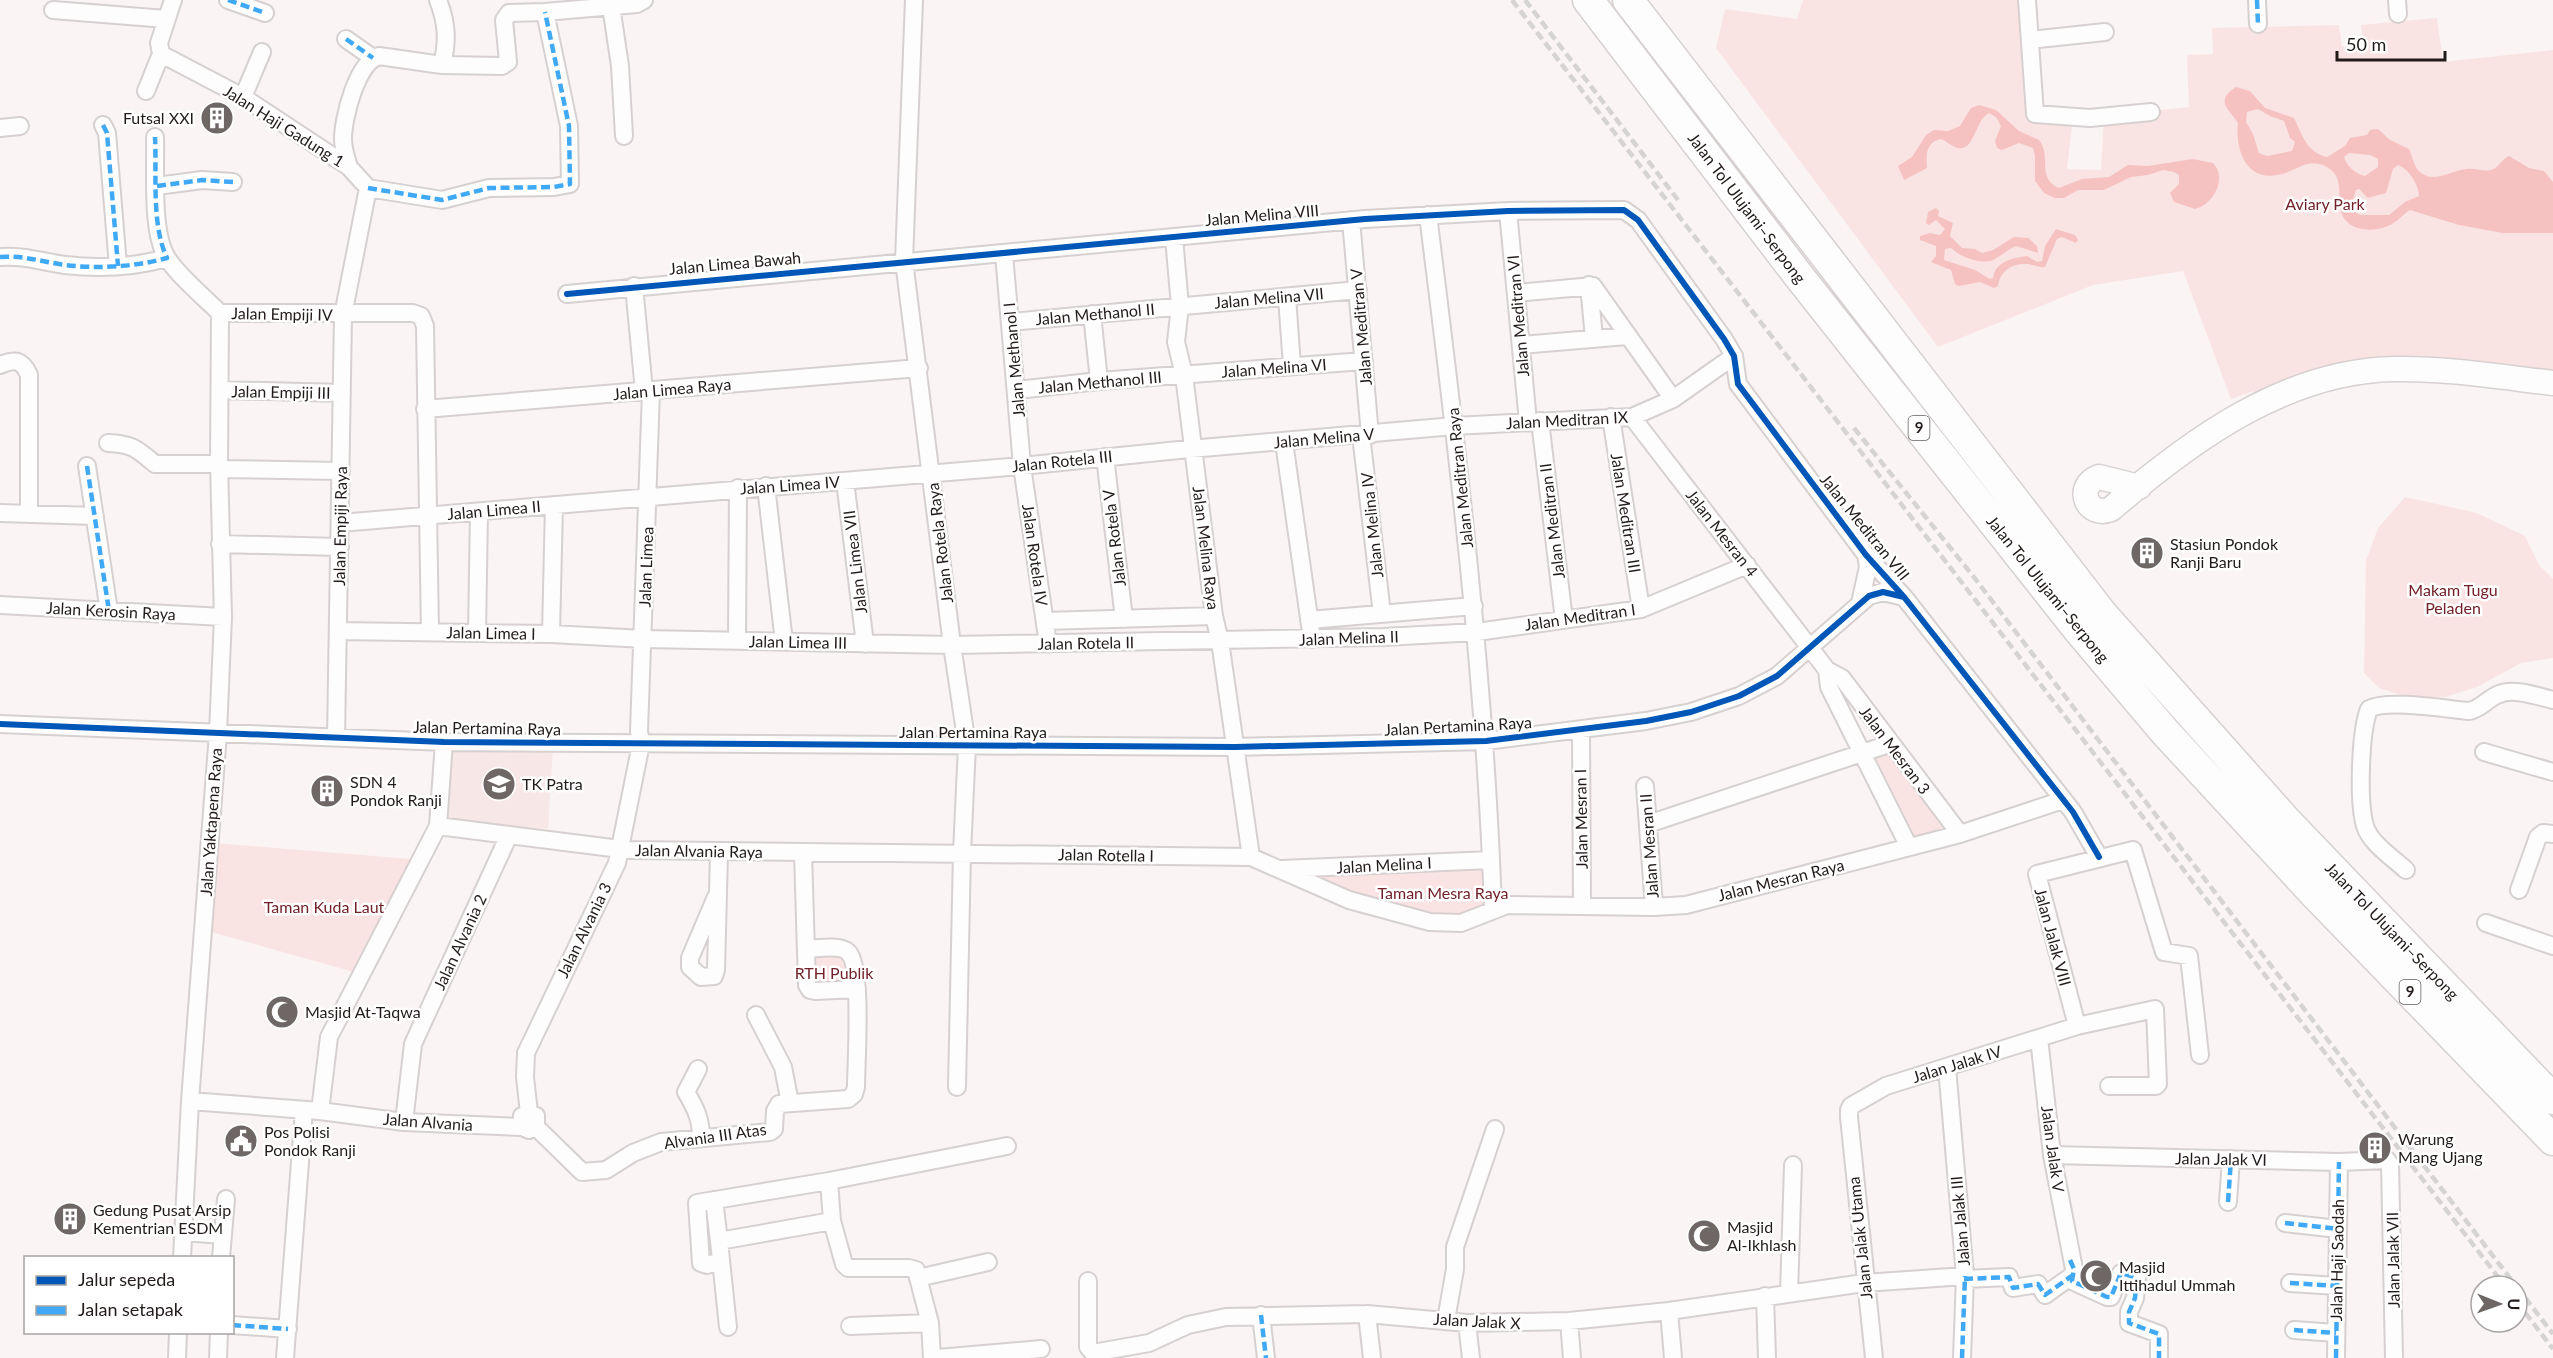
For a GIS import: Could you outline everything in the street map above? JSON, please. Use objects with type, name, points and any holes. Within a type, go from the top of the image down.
[{"type":"highway","name":"Jalan Tol Ulujami–Serpong","points":[[1588,0],[1842,331],[2077,628],[2165,732],[2313,892],[2553,1140]]},
{"type":"highway","name":"Jalan Tol Ulujami–Serpong","points":[[1628,0],[2102,614],[2288,823],[2553,1100]]},
{"type":"street","points":[[146,91],[161,54],[159,43],[173,0]]},
{"type":"street","points":[[228,0],[265,13]]},
{"type":"street","points":[[438,0],[446,27],[446,49],[442,65]]},
{"type":"street","points":[[349,166],[343,150],[345,116],[361,71],[372,58],[379,56],[442,65],[502,66],[508,62],[504,20],[509,13],[637,4],[644,0]]},
{"type":"street","name":"Jalan Rotela Raya","points":[[914,0],[905,245],[952,645],[967,745],[962,853],[957,1087]]},
{"type":"street","points":[[2027,0],[2035,114],[2090,118],[2151,112]]},
{"type":"street","points":[[2257,0],[2258,24]]},
{"type":"street","points":[[611,6],[621,66],[624,136]]},
{"type":"street","points":[[53,9],[166,19]]},
{"type":"street","points":[[343,315],[368,188],[442,200],[489,188],[567,186],[571,183],[569,126],[545,12]]},
{"type":"street","points":[[2030,40],[2105,32]]},
{"type":"street","points":[[346,39],[372,58]]},
{"type":"street","points":[[243,97],[262,52]]},
{"type":"street","name":"Jalan Haji Gadung 1","points":[[161,54],[243,97],[349,166],[368,188]]},
{"type":"street","points":[[103,125],[107,133],[118,266]]},
{"type":"street","points":[[0,128],[20,126]]},
{"type":"street","points":[[155,136],[158,229],[167,258],[220,313]]},
{"type":"street","points":[[157,186],[202,180],[233,182]]},
{"type":"street","name":"Jalan Melina VIII","points":[[905,245],[1004,254],[1351,220],[1508,211],[1624,210]]},
{"type":"street","name":"Jalan Meditran VIII","points":[[1624,210],[1638,220],[1734,356],[1738,384],[1866,555],[1904,597],[2082,825],[2099,857]]},
{"type":"street","name":"Jalan Meditran VI","points":[[1508,211],[1521,345],[1534,421]]},
{"type":"street","name":"Jalan Meditran Raya","points":[[1428,215],[1477,632],[1486,741]]},
{"type":"street","name":"Jalan Meditran V","points":[[1351,220],[1364,361],[1366,435]]},
{"type":"street","name":"Jalan Melina Raya","points":[[1174,238],[1180,306],[1176,342],[1184,375],[1214,616],[1220,641],[1251,857]]},
{"type":"street","name":"Jalan Limea Bawah","points":[[567,294],[905,245]]},
{"type":"street","name":"Jalan Methanol I","points":[[1004,254],[1022,466]]},
{"type":"street","points":[[0,257],[15,256],[65,265],[118,266],[145,264],[167,258]]},
{"type":"street","points":[[1589,285],[1594,338]]},
{"type":"street","points":[[1516,293],[1589,285],[1598,291],[1627,336],[1673,399]]},
{"type":"street","name":"Jalan Limea","points":[[634,286],[648,391],[648,496],[639,731],[641,744]]},
{"type":"street","name":"Jalan Melina VII","points":[[1180,306],[1358,290]]},
{"type":"street","points":[[1287,297],[1292,366]]},
{"type":"street","name":"Jalan Methanol II","points":[[1011,322],[1180,306]]},
{"type":"street","name":"Jalan Empiji IV","points":[[220,313],[413,314],[421,316],[425,326],[425,409]]},
{"type":"street","name":"Jalan Yaktapena Raya","points":[[182,1256],[190,1101],[218,733],[223,617],[219,466],[220,313]]},
{"type":"street","points":[[1092,314],[1099,381]]},
{"type":"street","name":"Jalan Empiji Raya","points":[[336,738],[343,315]]},
{"type":"street","points":[[1521,345],[1627,336]]},
{"type":"street","name":"Jalan Meditran IX","points":[[1454,426],[1632,417],[1673,399],[1734,356]]},
{"type":"street","points":[[0,365],[14,360],[25,366],[28,375],[29,514]]},
{"type":"street","name":"Jalan Melina VI","points":[[1184,375],[1364,361]]},
{"type":"street","name":"Jalan Limea Raya","points":[[425,409],[919,368]]},
{"type":"street","points":[[2139,487],[2110,479],[2115,483],[2120,494],[2116,505],[2229,420],[2275,397],[2323,381],[2365,371],[2395,369],[2553,383]]},
{"type":"street","name":"Jalan Methanol III","points":[[1017,390],[1184,375]]},
{"type":"street","name":"Jalan Empiji III","points":[[219,390],[342,393]]},
{"type":"street","points":[[425,409],[430,632]]},
{"type":"street","name":"Jalan Meditran III","points":[[1611,417],[1641,609]]},
{"type":"street","name":"Jalan Mesran 4","points":[[1632,417],[1811,649]]},
{"type":"street","name":"Jalan Meditran II","points":[[1534,421],[1564,620]]},
{"type":"street","name":"Jalan Melina V","points":[[1193,448],[1454,426]]},
{"type":"street","name":"Jalan Melina IV","points":[[1366,435],[1382,614]]},
{"type":"street","points":[[1284,442],[1312,639]]},
{"type":"street","points":[[108,443],[135,447],[155,464],[341,471]]},
{"type":"street","name":"Jalan Rotela III","points":[[931,473],[1193,448]]},
{"type":"street","name":"Jalan Rotela V","points":[[1105,456],[1124,619]]},
{"type":"street","points":[[87,466],[109,611]]},
{"type":"street","name":"Jalan Rotela IV","points":[[1022,466],[1048,644]]},
{"type":"street","name":"Jalan Limea IV","points":[[648,496],[931,473]]},
{"type":"street","name":"Jalan Limea VII","points":[[845,481],[865,644]]},
{"type":"street","points":[[766,486],[784,642]]},
{"type":"street","points":[[737,641],[738,489]]},
{"type":"street","name":"Jalan Limea II","points":[[340,523],[648,496]]},
{"type":"street","points":[[551,634],[554,505]]},
{"type":"street","points":[[477,633],[479,512]]},
{"type":"street","points":[[0,513],[95,516]]},
{"type":"street","points":[[220,544],[339,547]]},
{"type":"street","points":[[1860,603],[1868,567],[1866,555]]},
{"type":"street","name":"Jalan Meditran I","points":[[1477,632],[1641,609],[1747,565]]},
{"type":"street","name":"Jalan Pertamina Raya","points":[[0,724],[444,742],[1235,747],[1486,741],[1581,731],[1691,712],[1738,696],[1778,676],[1869,596],[1883,592],[1904,597]]},
{"type":"street","name":"Jalan Kerosin Raya","points":[[0,605],[223,617]]},
{"type":"street","name":"Jalan Melina II","points":[[1309,620],[1474,606]]},
{"type":"street","points":[[1428,609],[1430,635]]},
{"type":"street","points":[[1045,621],[1214,616]]},
{"type":"street","name":"Jalan Limea I","points":[[338,631],[551,634],[644,639]]},
{"type":"street","name":"Jalan Melina II","points":[[1220,641],[1477,632]]},
{"type":"street","name":"Jalan Limea III","points":[[644,639],[952,645]]},
{"type":"street","name":"Jalan Rotela II","points":[[952,645],[1220,641]]},
{"type":"street","name":"Jalan Mesran 3","points":[[1811,649],[1827,670],[1842,678],[1889,744],[1960,834]]},
{"type":"street","name":"Jalan Mesran 3","points":[[1827,670],[1829,687],[1909,847]]},
{"type":"street","points":[[2406,870],[2378,844],[2365,827],[2361,797],[2363,733],[2369,709],[2376,705],[2392,705],[2469,711],[2478,709],[2497,695],[2509,692],[2553,700]]},
{"type":"street","name":"Jalan Mesran I","points":[[1581,731],[1582,906]]},
{"type":"street","points":[[1486,741],[1493,909]]},
{"type":"street","points":[[285,1358],[312,1110],[329,1037],[438,826],[444,742]]},
{"type":"street","name":"Jalan Alvania 3","points":[[529,1122],[524,1061],[529,1044],[617,863],[622,849],[641,744]]},
{"type":"street","points":[[1648,824],[1889,744]]},
{"type":"street","points":[[2484,752],[2553,772]]},
{"type":"street","name":"Jalan Mesran II","points":[[1645,786],[1654,907]]},
{"type":"street","name":"Jalan Mesran Raya","points":[[1251,857],[1360,904],[1430,922],[1461,923],[1474,920],[1493,909],[1507,905],[1654,907],[1686,905],[1960,834],[2062,800]]},
{"type":"street","name":"Jalan Alvania Raya","points":[[438,826],[622,849],[803,853],[962,853]]},
{"type":"street","points":[[2519,890],[2538,837],[2543,833],[2553,834]]},
{"type":"street","name":"Jalan Alvania 2","points":[[404,1122],[413,1044],[510,835]]},
{"type":"street","points":[[2099,857],[2134,850],[2164,952],[2189,956],[2200,1055]]},
{"type":"street","points":[[717,897],[719,852]]},
{"type":"street","points":[[803,853],[806,949],[810,990],[858,990]]},
{"type":"street","name":"Jalan Rotella I","points":[[962,853],[1251,857]]},
{"type":"street","name":"Jalan Jalak VIII","points":[[2077,1026],[2037,874],[2099,857]]},
{"type":"street","name":"Jalan Melina I","points":[[1276,869],[1491,860]]},
{"type":"street","points":[[2486,923],[2553,946]]},
{"type":"street","points":[[756,1015],[783,1067],[790,1103],[848,1099],[854,1094],[858,990],[854,965],[847,951],[806,949]]},
{"type":"street","name":"Jalan Jalak IV","points":[[1849,1117],[1849,1110],[1855,1103],[1886,1086],[2077,1026],[2156,1010],[2158,1084],[2156,1086],[2109,1086]]},
{"type":"street","name":"Jalan Jalak V","points":[[2039,1038],[2052,1155],[2072,1267]]},
{"type":"street","name":"Jalan Jalak III","points":[[1864,1283],[1965,1277],[1947,1067]]},
{"type":"street","points":[[698,1069],[686,1092],[697,1111],[701,1125],[700,1137]]},
{"type":"street","name":"Jalan Alvania","points":[[190,1101],[312,1110],[404,1122],[529,1122]]},
{"type":"street","name":"Alvania III Atas","points":[[529,1122],[582,1172],[606,1170],[633,1153],[661,1142],[770,1132],[774,1129],[775,1111],[778,1104],[790,1103]]},
{"type":"street","name":"Jalan Jalak Utama","points":[[1849,1117],[1864,1283],[1874,1358]]},
{"type":"street","points":[[1446,1320],[1455,1269],[1455,1247],[1495,1129]]},
{"type":"street","points":[[721,1261],[707,1265],[701,1263],[697,1203],[829,1181],[1007,1146]]},
{"type":"street","name":"Jalan Jalak VI","points":[[2052,1155],[2339,1162],[2384,1159],[2389,1161]]},
{"type":"street","points":[[2228,1202],[2231,1159]]},
{"type":"street","name":"Jalan Jalak VII","points":[[2389,1161],[2394,1358]]},
{"type":"street","name":"Jalan Haji Saodah","points":[[2336,1358],[2339,1162]]},
{"type":"street","points":[[1788,1294],[1793,1165]]},
{"type":"street","points":[[829,1181],[832,1221],[844,1264],[848,1268],[916,1270],[930,1323],[932,1358]]},
{"type":"street","points":[[222,1256],[226,1199]]},
{"type":"street","points":[[714,1200],[728,1327]]},
{"type":"street","points":[[719,1241],[832,1221]]},
{"type":"street","points":[[2286,1223],[2338,1228]]},
{"type":"street","points":[[183,1232],[222,1235]]},
{"type":"street","points":[[918,1278],[988,1262]]},
{"type":"street","points":[[1962,1358],[1965,1277],[2009,1277],[2013,1288],[2037,1284],[2045,1295],[2072,1267]]},
{"type":"street","points":[[2072,1267],[2074,1283],[2107,1298],[2111,1297],[2121,1274],[2137,1278],[2135,1298],[2129,1312],[2129,1323],[2159,1334],[2159,1358]]},
{"type":"street","name":"Jalan Jalak X","points":[[1088,1281],[1088,1347],[1093,1353],[1149,1343],[1204,1320],[1261,1315],[1367,1314],[1467,1323],[1569,1321],[1669,1311],[1864,1283]]},
{"type":"street","points":[[2290,1283],[2337,1286]]},
{"type":"street","points":[[1764,1296],[1767,1358]]},
{"type":"street","points":[[1669,1311],[1673,1358]]},
{"type":"street","points":[[1367,1314],[1372,1358]]},
{"type":"street","points":[[1261,1315],[1266,1358]]},
{"type":"street","points":[[1569,1321],[1572,1358]]},
{"type":"street","points":[[850,1326],[930,1323]]},
{"type":"street","points":[[1467,1323],[1471,1358]]},
{"type":"street","points":[[234,1325],[288,1329]]},
{"type":"street","points":[[2294,1330],[2336,1333]]},
{"type":"street","points":[[177,1358],[178,1334]]},
{"type":"street","points":[[218,1358],[219,1334]]},
{"type":"street","points":[[938,1358],[1041,1349]]},
{"type":"shaded area","points":[[2236,87],[2250,91],[2265,108],[2294,118],[2310,147],[2320,155],[2327,157],[2345,146],[2350,138],[2367,135],[2370,130],[2378,129],[2390,140],[2409,149],[2417,169],[2430,177],[2467,169],[2491,170],[2509,156],[2529,168],[2544,171],[2553,182],[2553,233],[2503,233],[2459,225],[2410,210],[2388,226],[2360,229],[2348,223],[2344,218],[2340,205],[2338,180],[2325,166],[2306,164],[2283,174],[2266,176],[2250,168],[2244,161],[2238,143],[2238,123],[2225,105],[2229,92]],"holes":[[[2258,109],[2284,121],[2290,138],[2295,142],[2292,151],[2267,156],[2259,153],[2253,134],[2246,122],[2247,112]],[[2349,153],[2370,155],[2378,159],[2378,167],[2365,176],[2352,169],[2344,157]],[[2398,165],[2409,173],[2415,182],[2419,196],[2405,202],[2389,215],[2360,215],[2354,211],[2352,203],[2356,190],[2359,189],[2368,198],[2386,193],[2393,169]]]},
{"type":"shaded area","points":[[1979,105],[1996,110],[2019,131],[2039,140],[2043,146],[2048,179],[2059,188],[2082,179],[2109,177],[2128,165],[2148,166],[2193,159],[2213,163],[2217,169],[2219,183],[2213,197],[2195,209],[2174,202],[2170,193],[2179,184],[2179,175],[2163,170],[2131,177],[2104,190],[2078,190],[2064,198],[2055,198],[2044,193],[2035,181],[2033,148],[2019,143],[2002,150],[1997,148],[1995,141],[2001,126],[1996,117],[1989,113],[1984,117],[1968,145],[1958,148],[1941,139],[1932,143],[1928,149],[1927,168],[1904,180],[1898,166],[1912,157],[1926,135],[1934,130],[1948,131],[1960,126],[1971,108]]},
{"type":"shaded area","points":[[1936,208],[1939,211],[1938,216],[1953,223],[1950,236],[1962,248],[1975,249],[1982,253],[1993,250],[2014,237],[2028,238],[2037,246],[2038,253],[2016,246],[1995,259],[1984,262],[1960,255],[1951,248],[1945,249],[1944,260],[1975,270],[1990,279],[1993,278],[1997,268],[2010,260],[2027,256],[2037,262],[2042,261],[2045,246],[2056,229],[2075,235],[2078,240],[2076,243],[2062,237],[2057,239],[2045,267],[2021,264],[2011,267],[2001,277],[1998,286],[1994,288],[1980,282],[1959,286],[1955,284],[1951,270],[1931,262],[1936,256],[1936,246],[1920,240],[1920,236],[1930,233],[1940,235],[1945,229],[1936,220],[1929,225],[1926,223],[1928,212]]},
{"type":"shaded area","name":"TK Patra","points":[[451,746],[553,748],[548,829],[444,819]]},
{"type":"green space","name":"Aviary Park","points":[[1803,0],[2019,0],[2026,114],[2073,117],[2067,169],[2101,170],[2104,116],[2189,107],[2187,55],[2213,54],[2212,28],[2339,25],[2342,47],[2364,47],[2361,25],[2437,18],[2443,62],[2553,50],[2553,373],[2383,357],[2359,361],[2256,394],[2253,391],[2231,399],[2183,271],[2093,285],[1938,347],[1716,48],[1725,9],[1797,19]]},
{"type":"green space","name":"Makam Tugu Peladen","points":[[2405,497],[2477,513],[2525,536],[2539,565],[2553,579],[2553,658],[2521,663],[2477,687],[2445,697],[2407,697],[2379,688],[2364,673],[2366,561],[2378,528]]},
{"type":"green space","points":[[1888,749],[1956,834],[1911,843],[1869,755]]},
{"type":"green space","name":"Taman Kuda Laut","points":[[214,843],[411,859],[354,972],[208,931]]},
{"type":"green space","name":"Taman Mesra Raya","points":[[1491,860],[1489,911],[1446,924],[1276,869]]},
{"type":"green space","name":"RTH Publik","points":[[806,949],[851,955],[858,999],[807,985]]},
{"type":"railway","points":[[1512,0],[2496,1274]]},
{"type":"railway","points":[[1525,0],[1678,200]]},
{"type":"railway","points":[[1854,428],[1973,576],[2507,1274]]},
{"type":"railway","points":[[2529,1303],[2553,1334]]},
{"type":"railway","points":[[2529,1318],[2553,1349]]},
{"type":"marked path","points":[[228,0],[265,13]]},
{"type":"marked path","points":[[2257,0],[2258,24]]},
{"type":"marked path","points":[[368,188],[442,200],[489,188],[554,187],[570,184],[569,126],[545,12]]},
{"type":"marked path","points":[[346,39],[373,58]]},
{"type":"marked path","points":[[103,125],[107,133],[118,266]]},
{"type":"marked path","points":[[0,257],[90,267],[129,265],[167,258],[162,245],[157,215],[155,137]]},
{"type":"marked path","points":[[157,186],[202,180],[233,182]]},
{"type":"marked path","points":[[87,466],[109,611]]},
{"type":"marked path","points":[[2228,1202],[2231,1159]]},
{"type":"marked path","points":[[2336,1358],[2339,1162]]},
{"type":"marked path","points":[[2285,1223],[2338,1229]]},
{"type":"marked path","points":[[2070,1260],[2074,1269],[2072,1281],[2107,1297],[2111,1297],[2121,1273],[2137,1278],[2135,1298],[2129,1312],[2129,1323],[2159,1334],[2159,1358]]},
{"type":"marked path","points":[[1964,1279],[2009,1277],[2013,1288],[2038,1284],[2045,1295],[2073,1275]]},
{"type":"marked path","points":[[1962,1358],[1965,1276]]},
{"type":"marked path","points":[[2290,1283],[2337,1286]]},
{"type":"marked path","points":[[1261,1315],[1266,1358]]},
{"type":"marked path","points":[[234,1325],[288,1329]]},
{"type":"marked path","points":[[2294,1330],[2336,1333]]},
{"type":"cycle path","points":[[567,294],[1365,219],[1508,211],[1624,210],[1638,220],[1724,339],[1734,356],[1738,384],[1866,555],[1904,597],[2073,812],[2099,857]]},
{"type":"cycle path","points":[[0,724],[444,742],[1235,747],[1486,741],[1646,721],[1691,712],[1739,696],[1777,676],[1869,596],[1883,592],[1904,597]]},
{"type":"place","name":"Futsal XXI","points":[[217,118]]},
{"type":"place","name":"Stasiun Pondok Ranji Baru","points":[[2147,553]]},
{"type":"place","name":"TK Patra","points":[[499,784]]},
{"type":"place","name":"SDN 4 Pondok Ranji","points":[[327,791]]},
{"type":"place","name":"Masjid At-Taqwa","points":[[282,1012]]},
{"type":"place","name":"Pos Polisi Pondok Ranji","points":[[241,1141]]},
{"type":"place","name":"Warung Mang Ujang","points":[[2375,1148]]},
{"type":"place","name":"Gedung Pusat Arsip Kementrian ESDM","points":[[70,1219]]},
{"type":"place","name":"Masjid Al-Ikhlash","points":[[1704,1236]]},
{"type":"place","name":"Masjid Ittihadul Ummah","points":[[2096,1276]]}]
